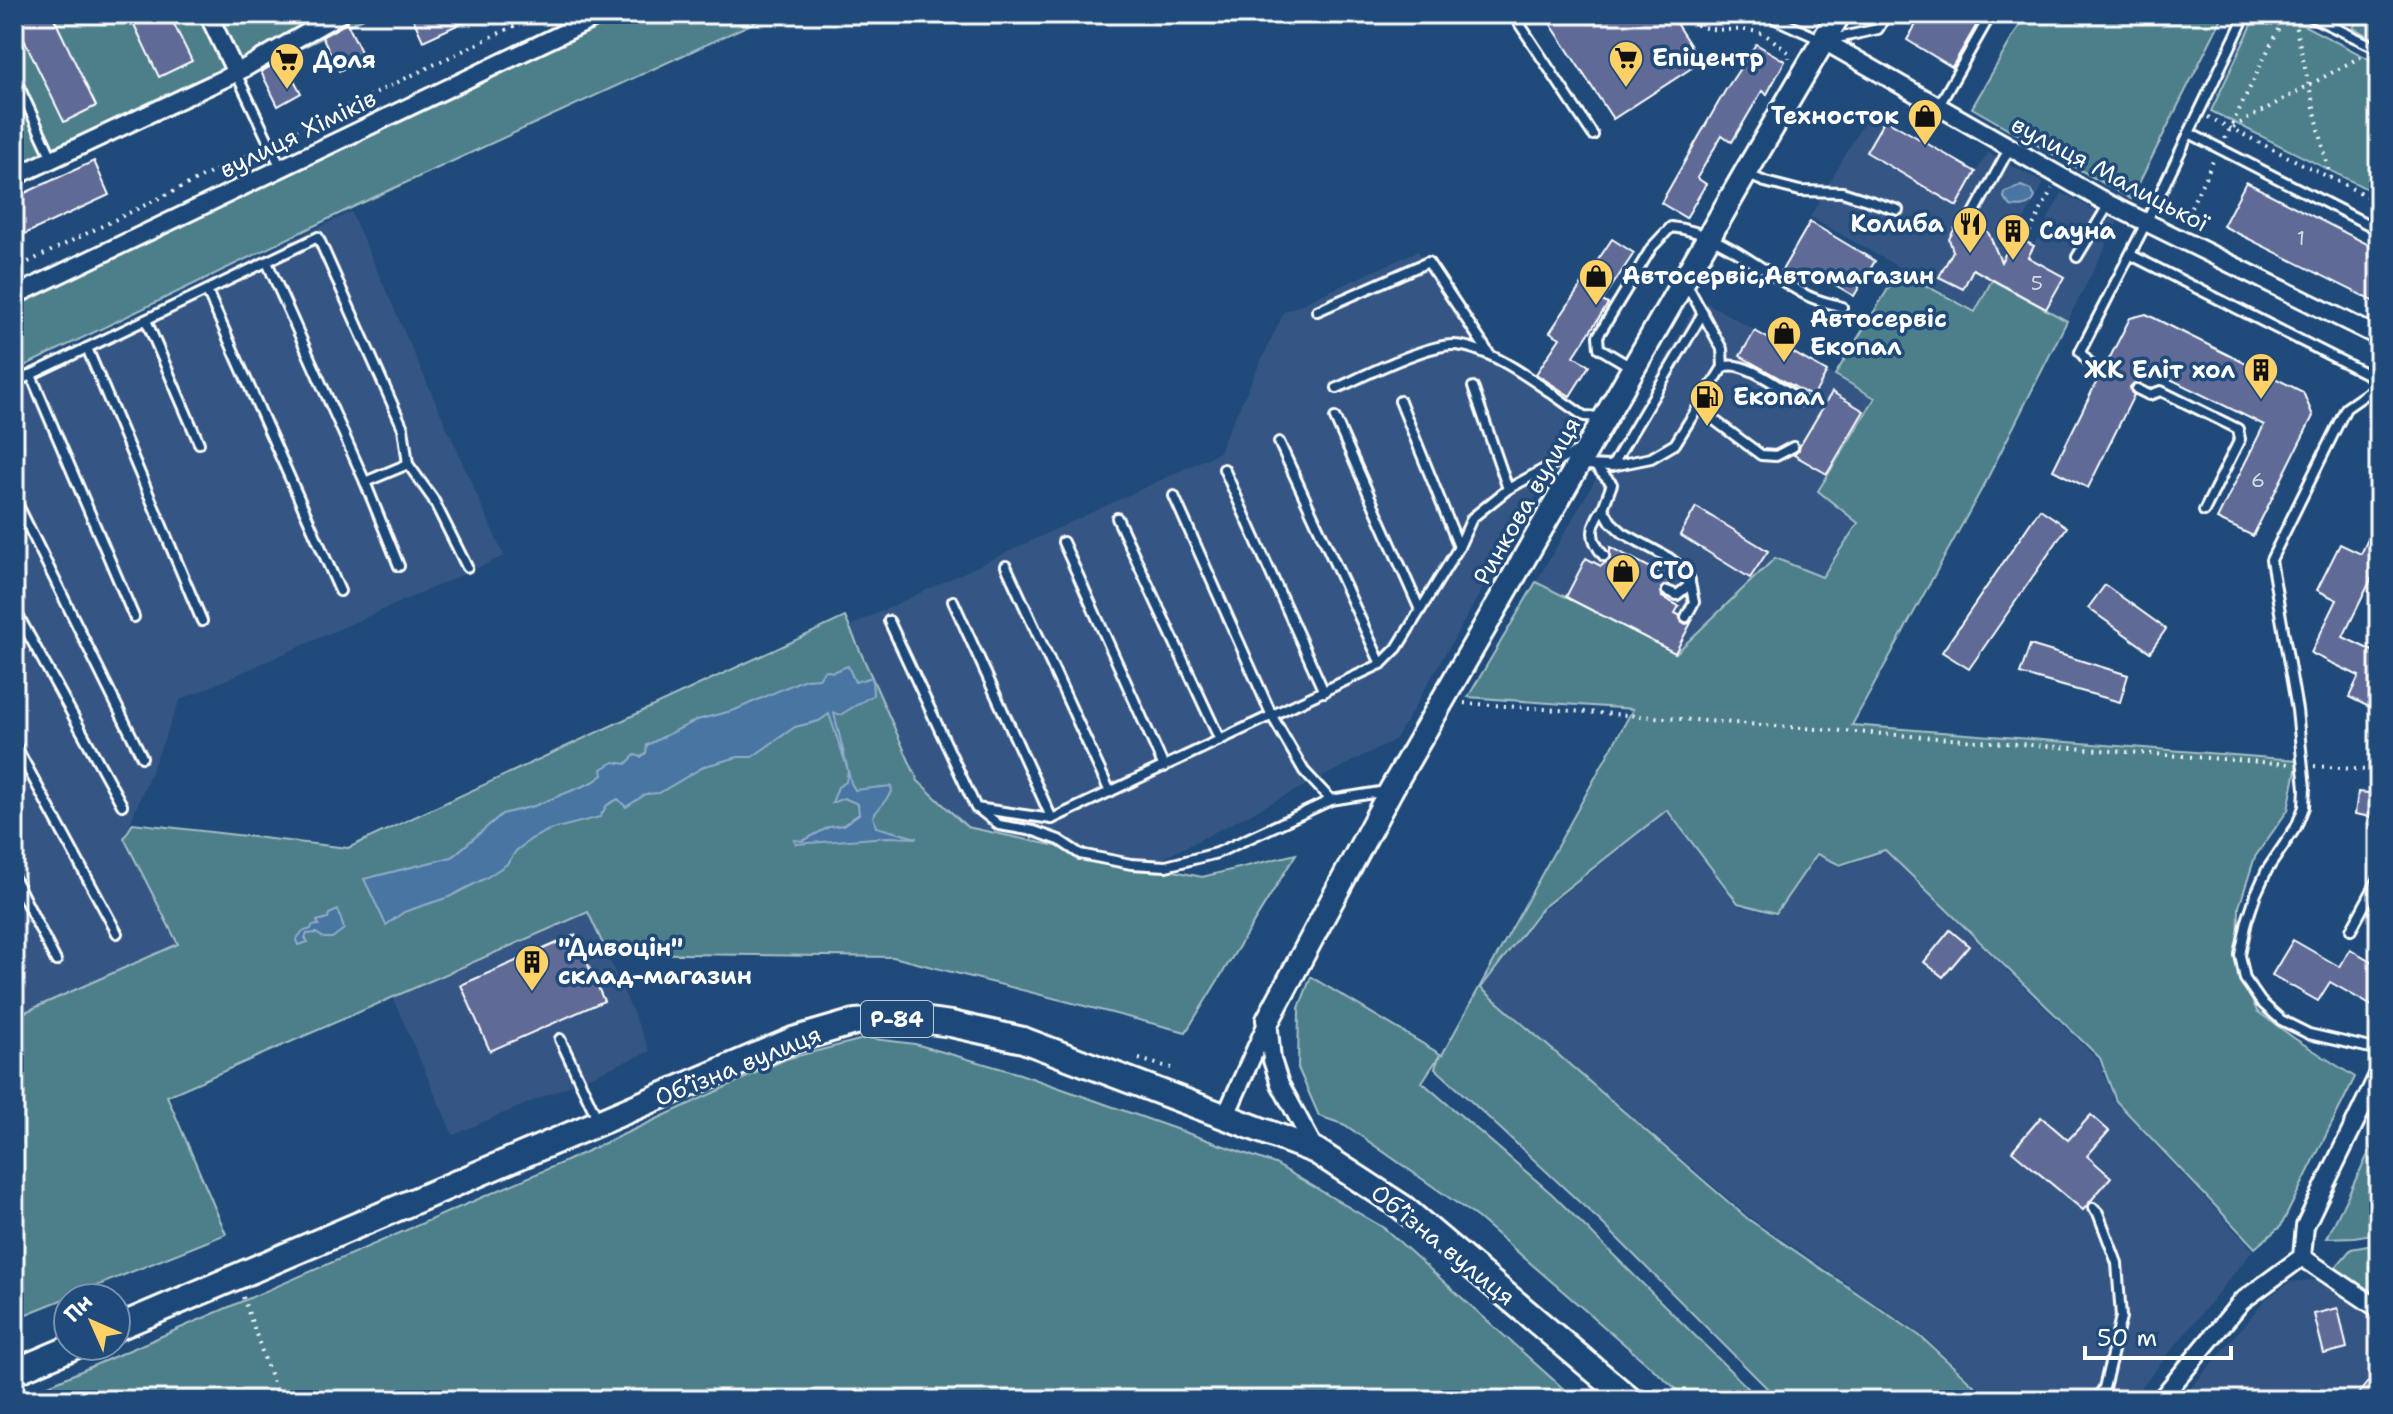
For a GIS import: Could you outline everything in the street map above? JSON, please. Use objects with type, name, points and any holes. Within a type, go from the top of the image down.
[{"type":"main road","name":"Ринкова вулиця","points":[[1268,1020],[1391,790],[1587,458],[1605,417],[1839,14]]},
{"type":"main road","name":"Обʼїзна вулиця","points":[[132,1321],[793,1040],[855,1022],[907,1018],[1023,1040],[1316,1151],[1402,1207],[1630,1400]]},
{"type":"main road","points":[[14,1372],[52,1356]]},
{"type":"street","points":[[208,14],[236,73]]},
{"type":"street","points":[[14,177],[236,73],[340,14]]},
{"type":"street","name":"вулиця Хіміків","points":[[14,296],[603,14]]},
{"type":"street","name":"вулиця Малицької","points":[[1824,41],[2109,204],[2379,337]]},
{"type":"street","points":[[1268,1020],[1272,1060],[1280,1084],[1316,1151]]},
{"type":"street","name":"Ринкова вулиця","points":[[1226,1115],[1268,1020]]},
{"type":"street","points":[[2160,1400],[2242,1301],[2302,1257],[2305,1226],[2379,1073]]},
{"type":"street","points":[[2302,1257],[2379,1309]]},
{"type":"lane","points":[[1513,14],[1593,135]]},
{"type":"lane","points":[[1769,16],[1824,41],[1878,29],[1887,14]]},
{"type":"lane","points":[[1938,107],[1991,14]]},
{"type":"lane","points":[[2102,371],[2093,367],[2080,352],[2131,255],[2246,14]]},
{"type":"lane","points":[[2306,14],[2379,49]]},
{"type":"lane","points":[[236,73],[281,168]]},
{"type":"lane","points":[[14,76],[52,158]]},
{"type":"lane","points":[[2189,133],[2379,230]]},
{"type":"lane","points":[[1972,217],[2009,149]]},
{"type":"lane","points":[[1745,174],[1800,191],[1842,192],[1898,210]]},
{"type":"lane","points":[[2077,257],[2109,204]]},
{"type":"lane","points":[[1633,369],[1599,348],[1598,336],[1652,247],[1671,227],[1709,237],[1809,297],[1842,307]]},
{"type":"lane","points":[[14,383],[318,237],[403,428],[408,464],[433,499],[467,567]]},
{"type":"lane","points":[[2131,255],[2379,383],[2346,408],[2271,560],[2296,698],[2304,807],[2296,827],[2267,870],[2247,921],[2240,955],[2245,979],[2261,1002],[2281,1020],[2309,1034],[2379,1050]]},
{"type":"lane","points":[[267,262],[399,566]]},
{"type":"lane","points":[[1317,311],[1428,262],[1489,353]]},
{"type":"lane","points":[[1684,280],[1722,349],[1802,401]]},
{"type":"lane","points":[[207,291],[340,591]]},
{"type":"lane","points":[[1612,466],[1703,313]]},
{"type":"lane","points":[[146,320],[199,443]]},
{"type":"lane","points":[[1337,388],[1431,349],[1452,345],[1489,353],[1584,416],[1605,417]]},
{"type":"lane","points":[[87,348],[202,621]]},
{"type":"lane","points":[[1722,349],[1723,367]]},
{"type":"lane","points":[[976,808],[1052,819],[1381,664],[1397,648],[1459,547],[1472,518],[1508,489],[1587,458],[1612,466],[1651,458],[1675,444],[1723,367],[1731,363],[1744,366]]},
{"type":"lane","points":[[31,375],[134,617]]},
{"type":"lane","points":[[1473,387],[1508,489]]},
{"type":"lane","points":[[2137,389],[2149,395],[2161,391],[2238,429],[2240,439],[2204,511]]},
{"type":"lane","points":[[1400,401],[1459,547]]},
{"type":"lane","points":[[1698,408],[1761,455],[1776,456],[1793,447]]},
{"type":"lane","points":[[1335,418],[1420,610]]},
{"type":"lane","points":[[1279,442],[1381,664]]},
{"type":"lane","points":[[1587,458],[1612,484],[1593,529],[1594,545],[1604,556]]},
{"type":"lane","points":[[365,482],[408,464]]},
{"type":"lane","points":[[1224,469],[1324,692]]},
{"type":"lane","points":[[1174,496],[1272,716],[1304,771],[1331,800]]},
{"type":"lane","points":[[14,497],[142,757]]},
{"type":"lane","points":[[1603,508],[1611,522],[1623,533],[1669,558],[1688,573],[1694,602],[1686,617]]},
{"type":"lane","points":[[1117,518],[1220,740]]},
{"type":"lane","points":[[1063,542],[1164,767]]},
{"type":"lane","points":[[1006,566],[1110,792]]},
{"type":"lane","points":[[1667,591],[1677,595],[1690,580]]},
{"type":"lane","points":[[953,601],[1052,819]]},
{"type":"lane","points":[[14,608],[122,805]]},
{"type":"lane","points":[[889,621],[976,808],[999,825],[1034,831],[1059,840],[1080,854],[1131,864],[1166,866],[1217,853],[1331,800],[1391,790]]},
{"type":"lane","points":[[14,743],[117,933]]},
{"type":"lane","points":[[14,878],[56,961]]},
{"type":"lane","points":[[2351,930],[2379,878]]},
{"type":"lane","points":[[560,1039],[599,1123]]},
{"type":"lane","points":[[2093,1208],[2098,1213],[2117,1263],[2121,1317],[2104,1388],[2096,1400]]},
{"type":"path","points":[[1685,14],[1690,22],[1701,27],[1762,33],[1789,53],[1789,63],[1805,73]]},
{"type":"path","points":[[2176,237],[2285,15]]},
{"type":"path","points":[[2294,20],[2330,177]]},
{"type":"path","points":[[2231,128],[2363,56]]},
{"type":"path","points":[[2199,112],[2379,202]]},
{"type":"path","points":[[2026,239],[2059,176]]},
{"type":"path","points":[[1442,701],[2379,771]]},
{"type":"path","points":[[236,1277],[279,1400]]},
{"type":"shaded area","points":[[1871,110],[1885,119],[1866,153],[1956,205],[1988,153],[2044,183],[1975,310],[1810,217]]},
{"type":"shaded area","points":[[2021,186],[2031,190],[2035,197],[2025,206],[2011,206],[2004,198],[2005,192]]},
{"type":"shaded area","points":[[2062,193],[2118,222],[2068,320],[2010,289]]},
{"type":"shaded area","points":[[351,212],[504,556],[180,700],[124,838],[178,944],[14,1017],[14,376]]},
{"type":"shaded area","points":[[1418,251],[1455,314],[1488,353],[1582,412],[1396,739],[1154,863],[967,827],[918,781],[850,626],[1218,453],[1284,312]]},
{"type":"shaded area","points":[[1700,299],[1873,398],[1817,491],[1856,523],[1821,576],[1775,557],[1675,653],[1536,582]]},
{"type":"shaded area","points":[[848,666],[855,682],[872,677],[873,695],[840,715],[834,713],[847,768],[829,714],[819,721],[795,727],[752,757],[738,757],[705,766],[659,793],[646,794],[626,807],[618,799],[607,805],[600,817],[549,830],[531,839],[516,851],[507,864],[486,878],[449,897],[404,912],[386,925],[364,879],[452,857],[502,814],[534,806],[593,782],[603,775],[602,769],[614,762],[626,764],[635,755],[641,757],[646,753],[647,745],[697,720],[735,710],[805,679],[819,678],[825,670],[832,672]]},
{"type":"shaded area","points":[[848,770],[855,790],[891,786],[892,792],[873,816],[876,827],[917,838],[888,837],[796,844],[794,840],[803,841],[829,827],[843,825],[859,814],[858,804],[844,798],[832,803],[838,787],[846,782]]},
{"type":"shaded area","points":[[1667,812],[1737,905],[1776,915],[1818,855],[1840,867],[1885,852],[2098,1060],[2114,1101],[2253,1250],[2131,1400],[1992,1400],[1921,1334],[1750,1217],[1482,988],[1542,911]]},
{"type":"shaded area","points":[[338,910],[344,929],[332,938],[316,933],[307,934],[305,938],[308,942],[298,945],[296,940],[302,932],[319,925],[317,921],[328,918],[329,914]]},
{"type":"shaded area","points":[[588,912],[650,1051],[453,1135],[392,996]]},
{"type":"shaded area","points":[[2314,1280],[2332,1285],[2379,1320],[2379,1400],[2181,1400],[2267,1298],[2290,1282]]},
{"type":"green space","points":[[14,14],[372,14],[14,186]]},
{"type":"green space","points":[[617,14],[773,14],[353,207],[14,371],[14,306]]},
{"type":"green space","points":[[2026,14],[2224,14],[2131,199],[1972,108]]},
{"type":"green space","points":[[2257,14],[2282,14],[2379,64],[2379,195],[2211,111]]},
{"type":"green space","points":[[2360,14],[2379,14],[2379,41],[2353,28]]},
{"type":"green space","points":[[1899,271],[1975,312],[1992,280],[2067,321],[1985,483],[1852,725],[2298,760],[2288,810],[2255,857],[2239,907],[2238,971],[2257,1011],[2355,1077],[2281,1226],[2255,1248],[2116,1101],[2100,1058],[1885,850],[1840,865],[1817,854],[1776,913],[1738,903],[1667,810],[1541,909],[1481,988],[1748,1219],[1920,1336],[1990,1400],[1779,1400],[1602,1223],[1435,1068],[1440,1055],[1422,1082],[1552,1194],[1760,1400],[1689,1400],[1478,1218],[1345,1125],[1319,1116],[1298,1068],[1299,1008],[1311,977],[1442,1055],[1633,709],[1468,697],[1536,582],[1676,653],[1775,558],[1822,577],[1858,523],[1818,491],[1875,398],[1835,375]]},
{"type":"green space","points":[[845,617],[918,781],[967,827],[1202,877],[1296,854],[1186,1032],[893,957],[607,953],[588,912],[167,1096],[226,1234],[106,1282],[52,1282],[52,1304],[14,1319],[14,1017],[178,944],[124,838],[133,823],[348,848]]},
{"type":"green space","points":[[867,1038],[915,1044],[1020,1074],[1275,1164],[1384,1228],[1576,1400],[14,1400],[102,1362],[132,1362],[132,1349],[566,1161],[786,1059]]},
{"type":"green space","points":[[2379,1132],[2379,1233],[2327,1238]]},
{"type":"green space","points":[[2379,1244],[2379,1264],[2369,1267],[2379,1274],[2379,1300],[2335,1268],[2351,1249]]},
{"type":"building","points":[[14,14],[52,14],[96,106],[64,122]]},
{"type":"building","points":[[129,14],[169,14],[192,61],[159,77]]},
{"type":"building","points":[[411,14],[481,14],[423,41]]},
{"type":"building","name":"Епіцентр","points":[[1544,14],[1670,14],[1701,62],[1613,119]]},
{"type":"building","points":[[1922,14],[1983,14],[1952,67],[1907,40]]},
{"type":"building","points":[[347,23],[364,58],[339,71],[322,37]]},
{"type":"building","points":[[1756,44],[1785,61],[1767,94],[1762,91],[1732,142],[1722,135],[1697,178],[1706,184],[1686,218],[1661,203],[1725,91]]},
{"type":"building","points":[[283,59],[301,93],[278,106],[261,72]]},
{"type":"building","points":[[1885,119],[1976,172],[1957,206],[1866,152]]},
{"type":"building","points":[[94,161],[109,195],[14,239],[14,198]]},
{"type":"building","points":[[2246,182],[2379,250],[2379,304],[2223,226]]},
{"type":"building","points":[[1810,222],[1875,261],[1854,296],[1813,272],[1805,286],[1781,272]]},
{"type":"building","points":[[1969,223],[1988,232],[2001,262],[2015,236],[2034,246],[2028,257],[2064,277],[2046,309],[1973,269],[1963,289],[1939,277],[1953,251],[1949,239],[1956,226]]},
{"type":"building","points":[[1612,239],[1634,253],[1602,301],[1608,304],[1574,356],[1589,366],[1570,396],[1536,374],[1560,338],[1550,332]]},
{"type":"building","name":"ЖК Еліт хол","points":[[2146,314],[2303,392],[2313,416],[2253,536],[2217,519],[2264,425],[2148,368],[2140,383],[2130,387],[2134,395],[2088,488],[2053,470],[2099,377],[2108,375],[2106,365],[2130,318]]},
{"type":"building","name":"Автосервіс Екопал","points":[[1755,331],[1827,372],[1813,397],[1740,356]]},
{"type":"building","points":[[1832,392],[1864,411],[1827,474],[1794,455]]},
{"type":"building","points":[[1696,507],[1768,551],[1750,578],[1680,535]]},
{"type":"building","points":[[2040,509],[2067,527],[1969,669],[1942,652]]},
{"type":"building","points":[[2379,516],[2379,563],[2343,637],[2379,654],[2379,712],[2349,697],[2359,676],[2311,653],[2337,600],[2317,590],[2340,544],[2361,554]]},
{"type":"building","name":"СТО","points":[[1610,547],[1672,579],[1661,588],[1662,597],[1679,606],[1675,613],[1682,623],[1692,621],[1675,653],[1566,597],[1586,558],[1601,566],[1610,559]]},
{"type":"building","points":[[2105,585],[2166,629],[2150,652],[2088,608]]},
{"type":"building","points":[[2030,645],[2128,675],[2120,702],[2020,674]]},
{"type":"building","points":[[2358,792],[2379,794],[2376,818],[2355,814]]},
{"type":"building","points":[[1950,930],[1969,946],[1943,977],[1924,962]]},
{"type":"building","name":"\"Дивоцін\" склад-магазин","points":[[575,935],[604,1001],[490,1051],[461,985]]},
{"type":"building","points":[[2293,940],[2340,967],[2350,949],[2379,966],[2379,1010],[2330,982],[2318,1001],[2272,975]]},
{"type":"building","points":[[2091,1115],[2109,1131],[2087,1156],[2111,1177],[2083,1210],[2012,1151],[2041,1117],[2068,1140]]},
{"type":"building","points":[[2338,1308],[2347,1348],[2324,1354],[2314,1314]]},
{"type":"building","points":[[2379,1368],[2379,1400],[2368,1400],[2359,1393]]},
{"type":"place","name":"Епіцентр","points":[[1626,89]]},
{"type":"place","name":"Доля","points":[[287,91]]},
{"type":"place","name":"Техносток","points":[[1925,147]]},
{"type":"place","name":"Колиба","points":[[1970,255]]},
{"type":"place","name":"Сауна","points":[[2013,262]]},
{"type":"place","name":"Автосервіс,Автомагазин","points":[[1596,307]]},
{"type":"place","name":"Автосервіс Екопал","points":[[1784,364]]},
{"type":"place","name":"ЖК Еліт хол","points":[[2261,401]]},
{"type":"place","name":"Екопал","points":[[1707,428]]},
{"type":"place","name":"СТО","points":[[1623,602]]},
{"type":"place","name":"\"Дивоцін\" склад-магазин","points":[[532,993]]}]
